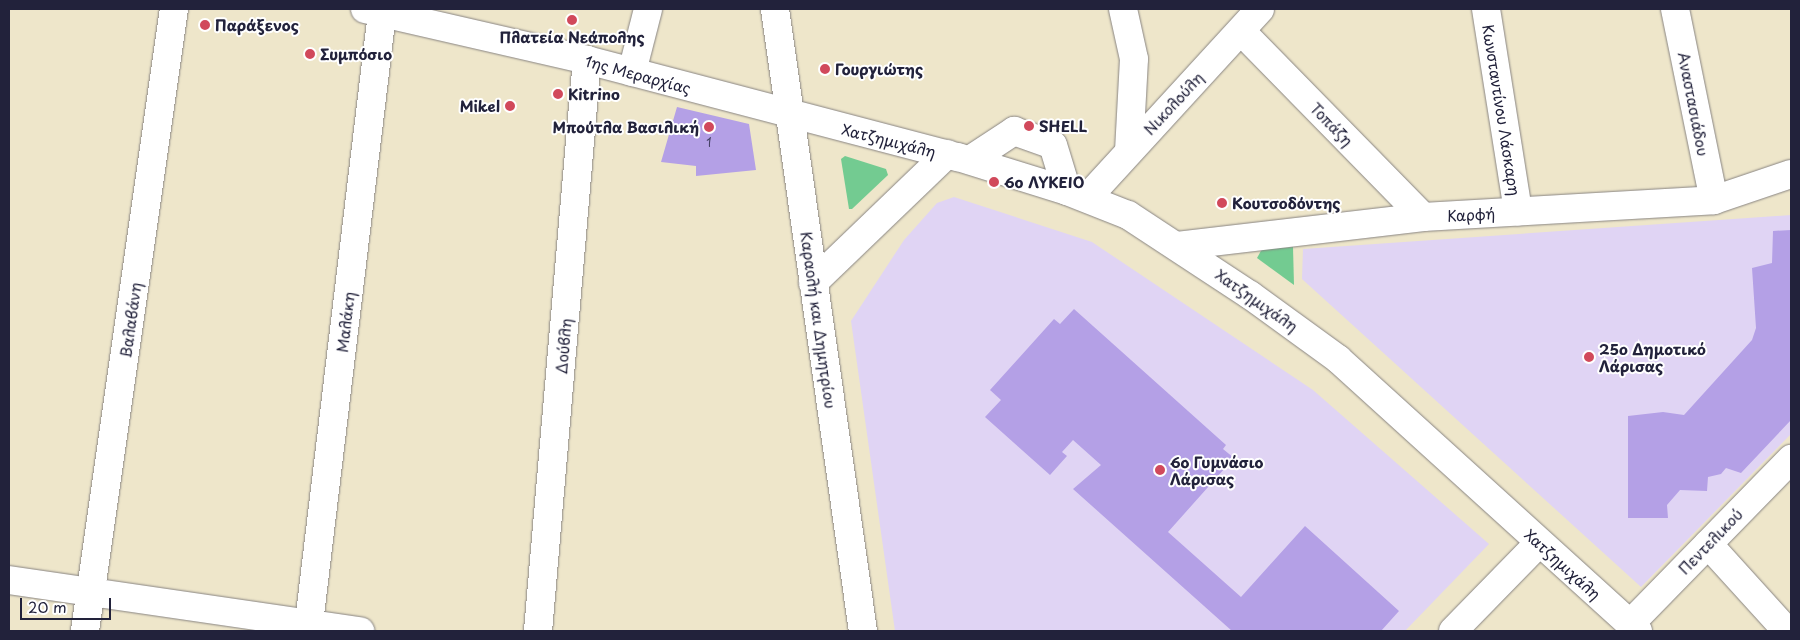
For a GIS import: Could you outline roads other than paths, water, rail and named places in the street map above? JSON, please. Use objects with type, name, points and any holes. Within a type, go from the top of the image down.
[{"type":"street","name":"Βαλαβάνη","points":[[85,631],[174,9]]},
{"type":"street","points":[[632,72],[648,9]]},
{"type":"street","name":"Καραολή και Δημητρίου","points":[[775,9],[792,115],[813,283],[863,631]]},
{"type":"street","points":[[1123,9],[1134,59],[1129,151]]},
{"type":"street","name":"Νικολούλη","points":[[1077,194],[1129,151],[1260,9]]},
{"type":"street","name":"Κωνσταντίνου Λάσκαρη","points":[[1486,9],[1518,211]]},
{"type":"street","name":"Αναστασιάδου","points":[[1675,9],[1714,200]]},
{"type":"street","name":"1ης Μεραρχίας","points":[[374,11],[587,60],[792,115]]},
{"type":"street","name":"Μαλάκη","points":[[308,628],[374,11]]},
{"type":"street","name":"Τοπάζη","points":[[1240,31],[1423,217]]},
{"type":"street","name":"Δούβλη","points":[[538,631],[587,60]]},
{"type":"street","name":"Χατζημιχάλη","points":[[792,115],[958,157],[1077,194],[1128,215],[1177,246],[1338,359],[1634,628]]},
{"type":"street","points":[[813,283],[958,157],[1014,131],[1053,145],[1077,194]]},
{"type":"street","name":"Καρφή","points":[[1177,246],[1423,217],[1714,200],[1791,174]]},
{"type":"street","name":"Πεντελικού","points":[[1634,628],[1708,544],[1791,459]]},
{"type":"street","points":[[1453,631],[1540,543]]},
{"type":"street","points":[[1708,544],[1786,631]]},
{"type":"street","points":[[9,580],[91,591],[308,628],[360,631]]},
{"type":"place","name":"Πλατεία Νεάπολης","points":[[572,20]]},
{"type":"place","name":"Παράξενος","points":[[205,25]]},
{"type":"place","name":"Συμπόσιο","points":[[310,54]]},
{"type":"place","name":"Γουργιώτης","points":[[825,69]]},
{"type":"place","name":"Kitrino","points":[[558,94]]},
{"type":"place","name":"Mikel","points":[[510,106]]},
{"type":"place","name":"SHELL","points":[[1029,126]]},
{"type":"place","name":"Μπούτλα Βασιλική","points":[[709,127]]},
{"type":"place","name":"6o ΛΥΚΕΙΟ","points":[[994,182]]},
{"type":"place","name":"Κουτσοδόντης","points":[[1222,203]]},
{"type":"place","name":"25ο Δημοτικό Λάρισας","points":[[1589,357]]},
{"type":"place","name":"6ο Γυμνάσιο Λάρισας","points":[[1160,470]]}]
